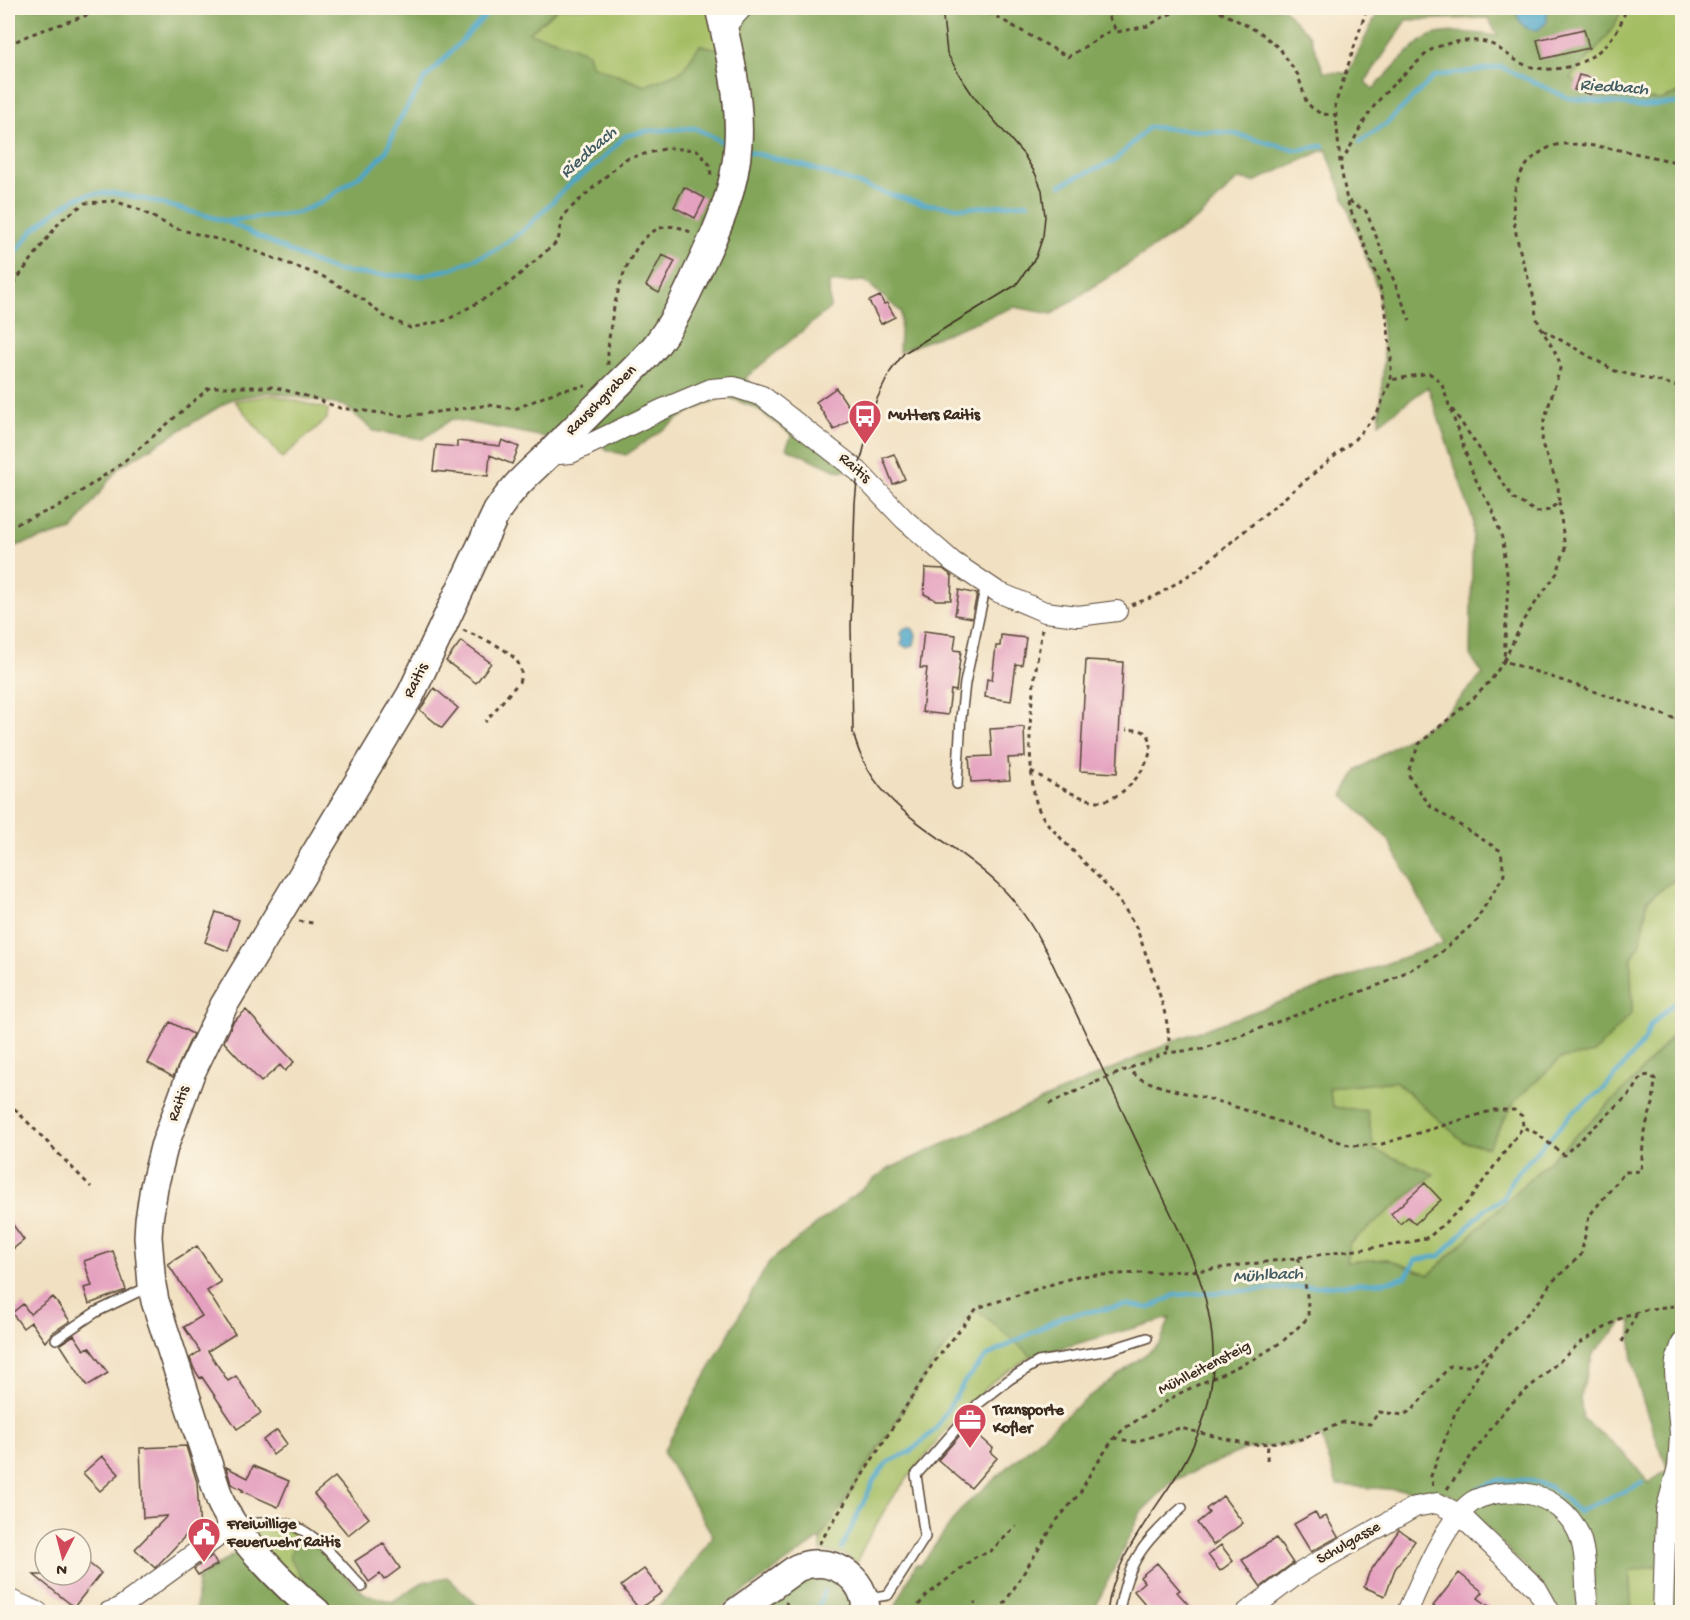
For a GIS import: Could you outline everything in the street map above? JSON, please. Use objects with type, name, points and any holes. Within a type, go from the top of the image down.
[{"type":"street","points":[[721,18],[742,8]]},
{"type":"street","name":"Rauschgraben","points":[[548,455],[655,346],[678,312],[711,244],[730,195],[738,147],[735,94],[721,18]]},
{"type":"street","name":"Raitis","points":[[317,1612],[264,1561],[234,1525],[220,1503],[155,1301],[148,1237],[151,1203],[164,1147],[191,1074],[224,1005],[404,705],[496,511],[513,487],[548,455],[571,453],[711,389],[734,387],[762,396],[858,471],[904,519],[952,562],[998,592],[1045,612],[1077,616],[1117,611]]},
{"type":"street","points":[[1663,1612],[1666,1510],[1678,1467],[1680,1435],[1676,1361],[1683,1343]]},
{"type":"street","points":[[1407,1612],[1429,1564],[1459,1514],[1474,1501],[1506,1493],[1543,1498],[1561,1510],[1573,1523],[1583,1546],[1589,1612]]},
{"type":"street","points":[[1437,1503],[1459,1514],[1537,1589],[1550,1612]]},
{"type":"street","name":"Schulgasse","points":[[1247,1612],[1303,1571],[1415,1507],[1437,1503]]},
{"type":"street","points":[[109,1612],[118,1610],[234,1525]]},
{"type":"street","points":[[736,1612],[797,1568],[807,1564],[833,1566],[855,1578],[861,1588],[866,1606]]},
{"type":"street","points":[[8,1599],[39,1612]]},
{"type":"lane","points":[[957,784],[960,718],[965,683],[986,584]]},
{"type":"lane","points":[[56,1339],[96,1312],[152,1285]]},
{"type":"lane","points":[[866,1606],[888,1595],[925,1537],[916,1475],[978,1404],[1010,1379],[1038,1362],[1109,1350],[1147,1338]]},
{"type":"lane","points":[[1119,1612],[1128,1575],[1134,1561],[1159,1528],[1182,1508]]},
{"type":"lane","points":[[234,1525],[279,1522],[293,1526],[321,1545],[362,1587]]},
{"type":"path","points":[[8,45],[29,35],[108,8]]},
{"type":"path","points":[[981,8],[1068,57],[1115,28]]},
{"type":"path","points":[[1106,8],[1117,32],[1148,26],[1183,9],[1213,8],[1261,33],[1280,49],[1298,75],[1306,101],[1311,107],[1321,114],[1336,116]]},
{"type":"path","points":[[1117,611],[1156,596],[1200,568],[1354,440],[1377,414],[1391,380],[1391,354],[1386,313],[1379,282],[1347,201],[1340,162],[1335,105],[1367,8]]},
{"type":"path","points":[[1340,162],[1383,93],[1432,50],[1463,40],[1488,43],[1525,65],[1543,69],[1570,67],[1593,56],[1606,46],[1620,25],[1626,8]]},
{"type":"path","points":[[1049,1104],[1165,1053],[1203,1049],[1387,981],[1439,954],[1476,922],[1504,875],[1501,851],[1431,807],[1408,772],[1419,744],[1475,697],[1491,680],[1504,661],[1524,619],[1557,573],[1565,549],[1558,485],[1542,444],[1543,424],[1560,369],[1559,361],[1536,315],[1535,303],[1519,248],[1514,216],[1514,190],[1527,164],[1542,151],[1563,144],[1604,148],[1683,163]]},
{"type":"path","points":[[8,291],[61,220],[85,203],[114,201],[138,209],[174,228],[236,244],[324,277],[364,300],[382,315],[410,328],[447,320],[505,287],[558,241],[563,215],[625,159],[668,148],[697,150],[710,165],[712,187]]},
{"type":"path","points":[[1347,201],[1366,211],[1410,321]]},
{"type":"path","points":[[8,527],[60,506],[121,464],[210,387],[274,387],[340,408],[407,416],[489,405],[515,410],[558,391],[588,385],[611,392],[608,363],[610,328],[619,287],[634,252],[651,234],[671,226],[688,230],[711,244]]},
{"type":"path","points":[[1542,329],[1615,371],[1683,387]]},
{"type":"path","points":[[1391,380],[1429,373],[1441,382],[1472,471],[1492,508],[1503,541],[1508,582],[1504,661]]},
{"type":"path","points":[[1450,405],[1514,499],[1537,512],[1550,510],[1559,502]]},
{"type":"path","points":[[1045,612],[1029,714],[1031,771],[1037,805],[1046,822],[1108,886],[1137,929],[1165,1011],[1170,1045],[1165,1053]]},
{"type":"path","points":[[445,622],[506,651],[521,669],[522,676],[519,682],[485,722]]},
{"type":"path","points":[[1504,661],[1683,721]]},
{"type":"path","points":[[1031,771],[1089,800],[1112,799],[1134,783],[1149,753],[1150,743],[1147,734],[1126,730]]},
{"type":"path","points":[[807,1564],[932,1365],[977,1308],[1078,1276],[1205,1270],[1410,1243],[1429,1238],[1468,1202],[1523,1127],[1522,1116],[1514,1110],[1494,1110],[1382,1144],[1352,1146],[1224,1103],[1162,1087],[1138,1078],[1129,1069]]},
{"type":"path","points":[[1437,1503],[1431,1476],[1455,1413],[1493,1351],[1540,1300],[1550,1284],[1581,1255],[1589,1216],[1624,1172],[1641,1171],[1644,1131],[1653,1104],[1655,1079],[1650,1075],[1642,1076],[1633,1091],[1564,1155],[1536,1133],[1523,1127]]},
{"type":"path","points":[[8,1102],[91,1187]]},
{"type":"path","name":"Mühlleitensteig","points":[[999,1612],[1057,1520],[1080,1493],[1114,1438],[1178,1394],[1256,1358],[1283,1341],[1308,1318],[1304,1276],[1298,1257]]},
{"type":"path","points":[[1437,1503],[1506,1408],[1580,1343],[1614,1322],[1637,1312],[1683,1305]]},
{"type":"path","points":[[1622,1342],[1637,1312]]},
{"type":"path","points":[[1114,1438],[1134,1442],[1180,1428],[1252,1445],[1301,1439],[1344,1422],[1370,1424],[1379,1412],[1404,1414],[1413,1409],[1450,1366],[1471,1366],[1493,1351]]},
{"type":"path","points":[[1267,1460],[1268,1444]]},
{"type":"path","points":[[913,1612],[926,1596],[978,1556],[989,1552],[1016,1526]]},
{"type":"path","points":[[971,1612],[975,1602]]},
{"type":"green space","points":[[8,8],[558,8],[529,33],[554,39],[588,53],[591,65],[645,86],[682,71],[700,45],[719,49],[752,8],[1283,8],[1310,36],[1324,72],[1348,73],[1380,8],[1622,8],[1607,37],[1570,78],[1595,97],[1661,100],[1682,92],[1682,874],[1647,900],[1640,945],[1631,959],[1632,1013],[1594,1053],[1560,1059],[1515,1101],[1488,1147],[1464,1142],[1395,1081],[1329,1088],[1333,1107],[1367,1111],[1374,1150],[1434,1174],[1349,1244],[1346,1262],[1387,1259],[1429,1275],[1631,1083],[1682,1024],[1682,1612],[1668,1612],[1668,1564],[1629,1571],[1632,1612],[1560,1612],[1544,1587],[1473,1514],[1450,1494],[1337,1485],[1321,1436],[1298,1444],[1246,1449],[1173,1481],[1141,1512],[1093,1612],[893,1612],[916,1564],[920,1566],[962,1508],[1071,1411],[1160,1343],[1170,1318],[1032,1356],[976,1309],[933,1363],[821,1538],[715,1612],[652,1612],[677,1587],[713,1536],[663,1452],[769,1262],[886,1170],[1181,1038],[1443,943],[1388,839],[1343,795],[1357,770],[1443,716],[1483,674],[1470,655],[1473,520],[1428,387],[1379,423],[1384,357],[1378,290],[1326,149],[1254,182],[1238,179],[1200,217],[1052,314],[1014,307],[899,352],[901,312],[865,281],[829,283],[830,308],[745,378],[850,471],[835,470],[786,448],[792,435],[756,408],[725,396],[689,412],[626,455],[607,450],[591,436],[550,438],[452,419],[423,439],[374,431],[345,406],[270,392],[232,399],[119,467],[72,530],[8,548]],"holes":[[[1488,18],[1498,36],[1463,32],[1443,33],[1428,37],[1399,61],[1373,89],[1365,82],[1407,20]],[[1624,1321],[1632,1322],[1631,1341],[1637,1379],[1668,1470],[1648,1483],[1626,1456],[1583,1419],[1580,1397],[1593,1354]]]},
{"type":"green space","points":[[558,8],[710,8],[719,49],[700,45],[682,71],[645,86],[591,65],[529,33]]},
{"type":"green space","points":[[1622,8],[1682,8],[1682,92],[1661,100],[1595,97],[1570,78],[1613,28]]},
{"type":"green space","points":[[272,395],[328,409],[327,419],[282,458],[235,401]]},
{"type":"green space","points":[[1682,874],[1682,1024],[1631,1083],[1429,1275],[1387,1259],[1346,1262],[1348,1245],[1434,1174],[1374,1150],[1367,1111],[1333,1107],[1328,1088],[1395,1081],[1464,1142],[1488,1147],[1515,1101],[1560,1059],[1594,1053],[1632,1013],[1631,959],[1640,945],[1648,900]]},
{"type":"green space","points":[[976,1309],[1032,1356],[992,1382],[948,1428],[891,1499],[856,1563],[844,1554],[821,1551],[821,1538],[933,1363]]},
{"type":"green space","points":[[280,1526],[309,1540],[315,1599],[244,1548],[256,1527]]},
{"type":"green space","points":[[309,1540],[365,1594],[392,1602],[423,1582],[447,1577],[478,1606],[493,1612],[196,1612],[198,1578],[244,1548],[315,1599],[290,1558],[294,1542]]},
{"type":"green space","points":[[1668,1564],[1668,1612],[1632,1612],[1629,1570]]},
{"type":"green space","points":[[813,1578],[839,1579],[851,1593],[853,1612],[753,1612],[781,1593]]},
{"type":"water","points":[[1514,8],[1547,8],[1547,22],[1538,30],[1528,29],[1522,24]]},
{"type":"water","points":[[908,627],[913,629],[916,635],[914,645],[907,648],[901,644],[903,638],[901,634],[903,629]]},
{"type":"building","points":[[1584,29],[1589,48],[1542,59],[1537,40]]},
{"type":"building","points":[[1579,75],[1595,79],[1590,94],[1574,90]]},
{"type":"building","points":[[684,187],[705,198],[695,218],[674,207]]},
{"type":"building","points":[[662,255],[675,261],[659,293],[646,286]]},
{"type":"building","points":[[880,296],[895,317],[881,324],[869,301]]},
{"type":"building","points":[[836,388],[855,416],[834,430],[816,402]]},
{"type":"building","points":[[502,440],[519,447],[512,464],[490,455],[488,476],[433,471],[436,445],[457,447],[457,441],[500,446]]},
{"type":"building","points":[[894,454],[905,479],[893,484],[883,458]]},
{"type":"building","points":[[925,568],[943,569],[952,576],[951,600],[936,600],[924,594]]},
{"type":"building","points":[[959,590],[977,594],[972,618],[955,615]]},
{"type":"building","points":[[924,631],[956,635],[954,650],[961,651],[956,691],[951,690],[948,715],[922,712],[927,668],[920,668]]},
{"type":"building","points":[[1001,635],[1026,638],[1022,665],[1016,664],[1011,701],[985,697],[987,679],[992,680],[996,646],[1000,646]]},
{"type":"building","points":[[461,641],[491,663],[476,683],[446,661]]},
{"type":"building","points":[[1086,660],[1123,662],[1117,773],[1080,771]]},
{"type":"building","points":[[434,688],[458,708],[442,728],[420,710]]},
{"type":"building","points":[[1024,727],[1025,757],[1008,758],[1010,780],[971,782],[969,757],[992,756],[990,729]]},
{"type":"building","points":[[216,912],[239,920],[228,951],[205,942]]},
{"type":"building","points":[[246,1010],[294,1062],[285,1071],[280,1065],[261,1082],[224,1042],[233,1022]]},
{"type":"building","points":[[170,1022],[193,1034],[173,1077],[148,1063]]},
{"type":"building","points":[[1425,1183],[1441,1200],[1415,1224],[1408,1217],[1400,1224],[1391,1214]]},
{"type":"building","points":[[8,1218],[24,1240],[8,1253]]},
{"type":"building","points":[[197,1246],[221,1282],[207,1291],[235,1334],[208,1351],[228,1381],[236,1376],[261,1413],[237,1429],[202,1377],[200,1378],[194,1369],[190,1358],[200,1351],[184,1327],[202,1316],[168,1264]]},
{"type":"building","points":[[113,1251],[126,1290],[89,1304],[84,1288],[92,1286],[84,1261]]},
{"type":"building","points":[[53,1297],[70,1321],[52,1333],[45,1342],[31,1322],[23,1328],[12,1313],[23,1304],[30,1314]]},
{"type":"building","points":[[74,1335],[84,1350],[89,1347],[108,1373],[87,1386],[60,1344]]},
{"type":"building","points":[[968,1426],[993,1448],[990,1452],[997,1458],[971,1488],[938,1460]]},
{"type":"building","points":[[277,1430],[287,1444],[273,1455],[263,1440]]},
{"type":"building","points":[[186,1446],[197,1482],[200,1532],[190,1531],[155,1568],[135,1549],[167,1516],[143,1518],[140,1448]]},
{"type":"building","points":[[102,1456],[119,1474],[100,1491],[83,1473]]},
{"type":"building","points":[[253,1466],[289,1481],[278,1507],[231,1484],[226,1467],[248,1478]]},
{"type":"building","points":[[335,1477],[369,1518],[348,1535],[314,1494]]},
{"type":"building","points":[[1223,1496],[1243,1523],[1213,1545],[1197,1523],[1209,1513],[1206,1509]]},
{"type":"building","points":[[1315,1512],[1319,1519],[1326,1516],[1338,1537],[1311,1552],[1294,1524]]},
{"type":"building","points":[[1399,1530],[1415,1541],[1395,1569],[1385,1596],[1364,1587],[1369,1573]]},
{"type":"building","points":[[1276,1538],[1293,1563],[1261,1587],[1242,1560]]},
{"type":"building","points":[[383,1543],[400,1568],[384,1580],[380,1574],[369,1582],[355,1561]]},
{"type":"building","points":[[1221,1545],[1233,1561],[1220,1571],[1208,1555]]},
{"type":"building","points":[[212,1556],[217,1565],[198,1575],[194,1569]]},
{"type":"building","points":[[1157,1563],[1180,1590],[1177,1592],[1195,1612],[1152,1612],[1134,1591],[1144,1582],[1140,1577]]},
{"type":"building","points":[[93,1567],[101,1573],[93,1583]]},
{"type":"building","points":[[644,1569],[662,1592],[639,1609],[621,1586]]},
{"type":"building","points":[[1459,1573],[1483,1592],[1478,1598],[1497,1612],[1442,1612],[1433,1606]]},
{"type":"building","points":[[49,1587],[90,1587],[74,1607]]},
{"type":"waterway","name":"Riedbach","points":[[227,221],[297,213],[322,202],[373,166],[387,150],[397,124],[424,80],[493,8]]},
{"type":"waterway","name":"Riedbach","points":[[1360,142],[1386,124],[1435,76],[1501,67],[1568,98],[1639,106],[1682,103]]},
{"type":"waterway","name":"Riedbach","points":[[1061,185],[1114,161],[1149,127],[1231,133],[1296,150],[1323,146]]},
{"type":"waterway","name":"Riedbach","points":[[8,263],[33,230],[57,210],[76,198],[91,194],[113,193],[226,221],[336,271],[420,276],[454,268],[495,250],[523,231],[570,184],[597,164],[625,136],[647,131],[695,128],[729,145]]},
{"type":"waterway","name":"Riedbach","points":[[745,151],[805,166],[924,204],[966,208],[1028,203]]},
{"type":"waterway","name":"Mühlbach","points":[[842,1548],[874,1480],[887,1463],[911,1451],[935,1430],[965,1381],[987,1356],[1064,1316],[1128,1305],[1150,1308],[1175,1295],[1385,1282],[1406,1277],[1416,1260],[1440,1256],[1485,1209],[1503,1199],[1512,1179],[1575,1110],[1604,1089],[1645,1040],[1650,1025],[1682,996]]},
{"type":"waterway","points":[[1478,1489],[1499,1480],[1528,1480],[1550,1487],[1578,1512],[1642,1483]]},
{"type":"waterway","name":"Mühlbach","points":[[816,1612],[825,1591]]},
{"type":"tram line","points":[[942,8],[947,53],[974,97],[1024,155],[1035,173],[1042,190],[1045,216],[1043,236],[1036,257],[1016,285],[904,353],[890,372],[876,401],[858,471],[855,503],[851,626],[853,732],[863,759],[876,782],[894,802],[999,885],[1031,925],[1047,952],[1192,1258],[1203,1289],[1210,1319],[1213,1348],[1208,1404],[1186,1459],[1122,1562],[1110,1594],[1107,1612]]},
{"type":"place","name":"Mutters Raitis","points":[[865,445]]},
{"type":"place","name":"Transporte Kofler","points":[[970,1449]]},
{"type":"place","name":"Freiwillige Feuerwehr Raitis","points":[[204,1563]]}]
